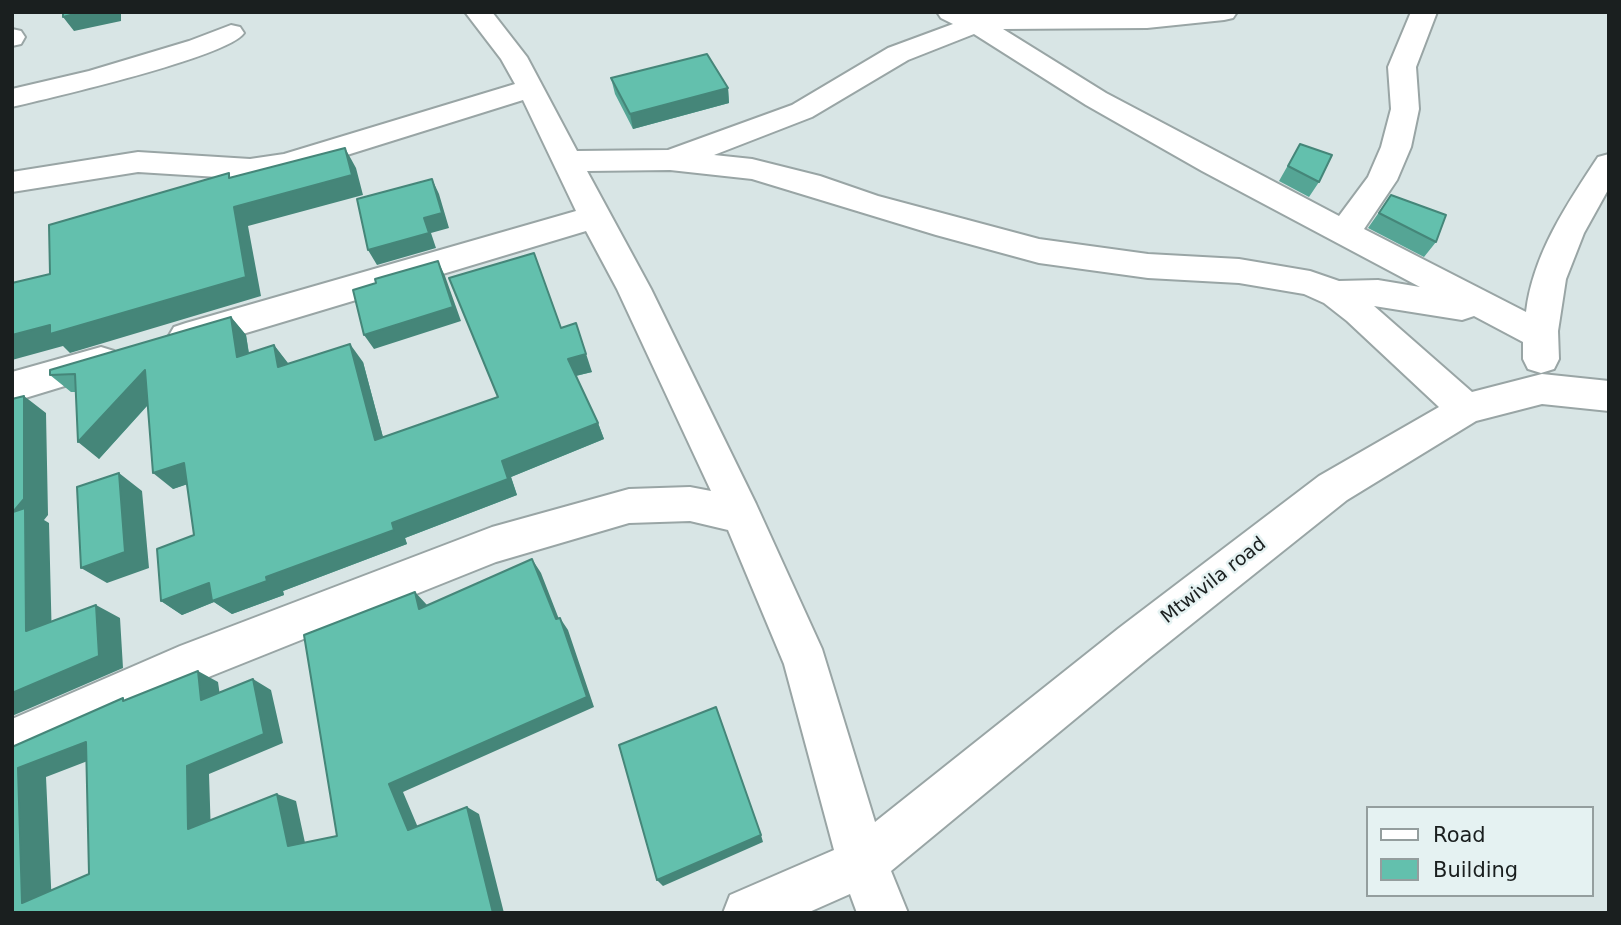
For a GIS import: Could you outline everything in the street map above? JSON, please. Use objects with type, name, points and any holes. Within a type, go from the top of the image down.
[{"type":"street","points":[[478,12],[513,57],[531,88],[645,311],[742,516],[806,664],[862,863],[883,913]]},
{"type":"street","points":[[670,160],[802,111],[898,54],[987,18],[1147,20],[1224,12]]},
{"type":"street","points":[[1345,232],[1382,180],[1396,147],[1405,109],[1402,67],[1424,12]]},
{"type":"street","points":[[987,18],[1108,105],[1529,329]]},
{"type":"street","points":[[12,98],[96,78],[199,47],[231,33]]},
{"type":"street","points":[[12,182],[138,162],[250,169],[286,164],[531,88]]},
{"type":"street","points":[[567,161],[670,160],[752,169],[820,187],[936,224],[1040,251],[1148,266],[1239,271],[1310,283],[1336,294],[1466,409]]},
{"type":"street","points":[[1542,389],[1529,329],[1573,219],[1609,164]]},
{"type":"street","points":[[12,387],[595,217]]},
{"type":"street","points":[[1336,294],[1404,296],[1458,306],[1529,329]]},
{"type":"street","name":"Mtwivila road","points":[[748,913],[862,863],[1134,643],[1333,488],[1466,409],[1542,389],[1609,396]]},
{"type":"street","points":[[12,743],[196,660],[492,545],[629,506],[690,505],[742,516]]},
{"type":"building","points":[[63,12],[82,12],[63,17]]},
{"type":"building","points":[[707,54],[728,88],[630,114],[611,78]]},
{"type":"building","points":[[1300,144],[1332,155],[1319,182],[1288,166]]},
{"type":"building","points":[[345,148],[352,175],[234,207],[246,277],[50,334],[50,325],[12,335],[12,283],[50,274],[49,225],[229,173],[229,178]]},
{"type":"building","points":[[432,179],[442,213],[424,218],[429,233],[368,250],[357,199]]},
{"type":"building","points":[[1391,195],[1446,215],[1436,242],[1379,213]]},
{"type":"building","points":[[534,253],[561,328],[576,323],[586,354],[568,359],[598,423],[502,461],[508,479],[392,523],[394,530],[266,577],[267,581],[212,601],[209,583],[161,601],[157,549],[194,535],[184,463],[153,473],[145,370],[78,442],[75,374],[50,375],[50,370],[231,317],[237,357],[274,345],[278,367],[350,344],[375,440],[498,397],[449,278]]},
{"type":"building","points":[[438,261],[453,307],[364,335],[353,290],[376,283],[375,279]]},
{"type":"building","points":[[24,396],[24,499],[13,512],[25,508],[26,631],[96,605],[99,656],[12,693],[12,399]]},
{"type":"building","points":[[119,473],[125,552],[81,568],[77,487]]},
{"type":"building","points":[[532,559],[556,619],[560,618],[587,697],[389,784],[408,830],[467,807],[493,913],[12,913],[12,747],[123,698],[123,701],[198,671],[201,700],[253,679],[264,734],[187,766],[188,829],[277,794],[288,846],[337,836],[304,635],[415,592],[419,609]],"holes":[[[86,742],[89,874],[22,903],[18,768]]]},
{"type":"building","points":[[716,707],[761,835],[657,880],[619,745]]}]
